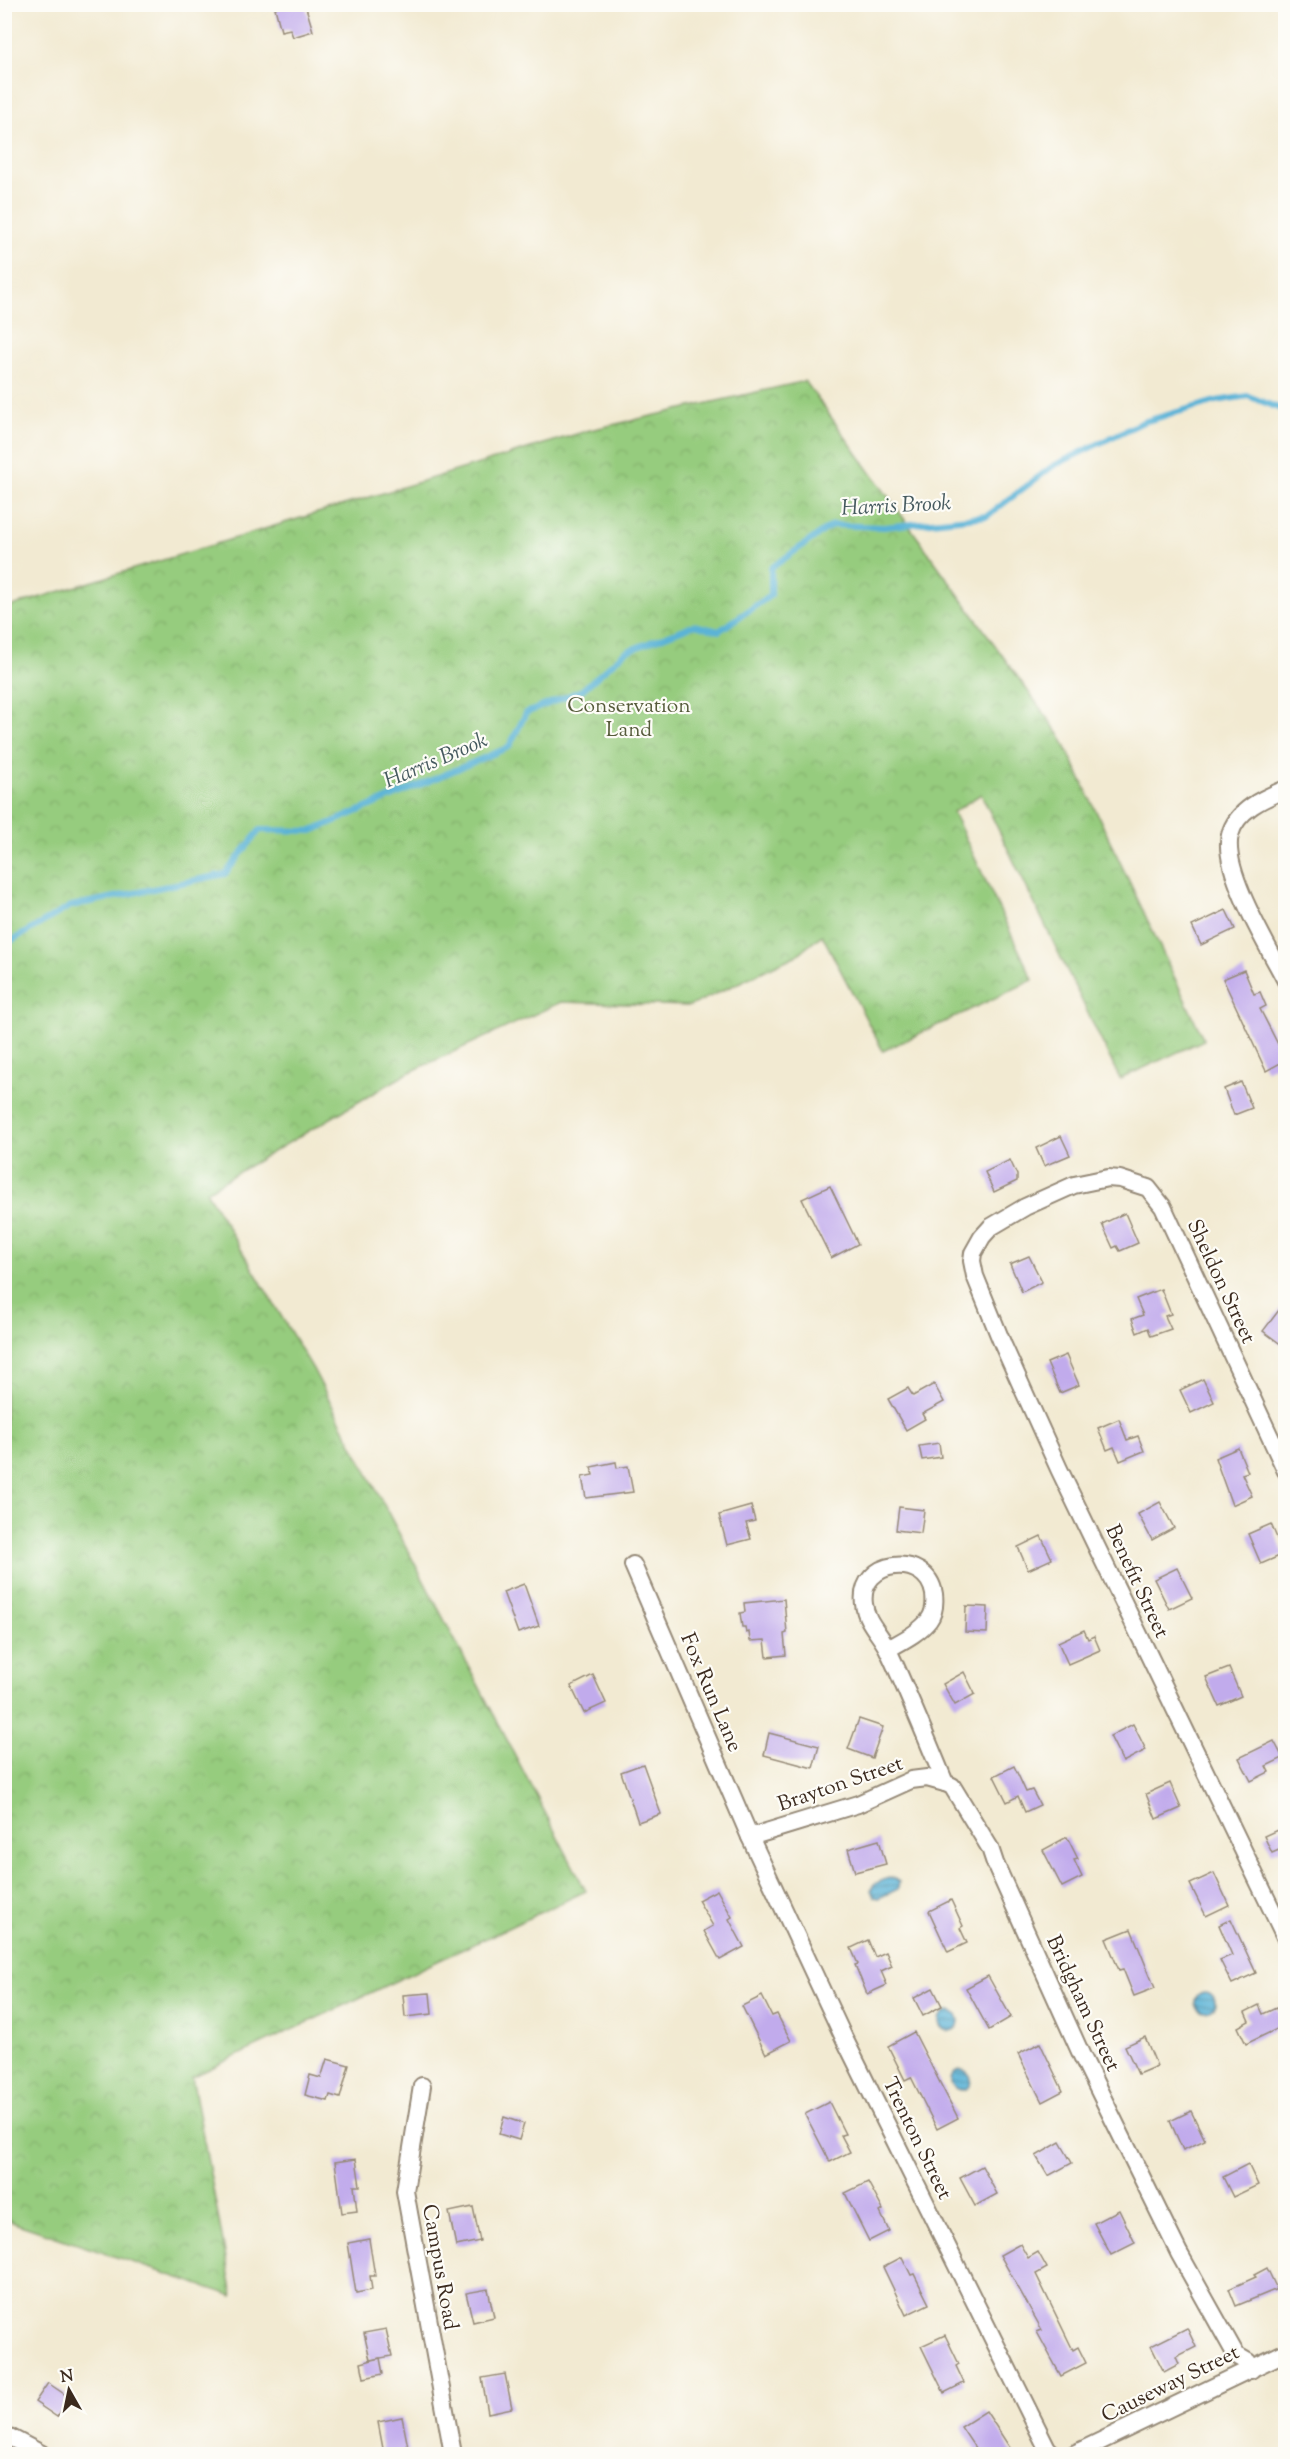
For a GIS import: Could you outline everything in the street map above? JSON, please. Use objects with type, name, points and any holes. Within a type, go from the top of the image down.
[{"type":"street","points":[[1286,789],[1258,802],[1246,811],[1230,834],[1228,846],[1238,886],[1286,981]]},
{"type":"street","name":"Benefit Street","points":[[1137,1184],[1108,1178],[1074,1185],[1025,1207],[991,1227],[973,1253],[972,1261],[975,1276],[1003,1345],[1059,1469],[1286,1939]]},
{"type":"street","name":"Sheldon Street","points":[[1137,1184],[1148,1188],[1163,1207],[1286,1471]]},
{"type":"street","name":"Fox Run Lane","points":[[633,1565],[750,1837]]},
{"type":"street","name":"Bridgham Street","points":[[888,1649],[915,1633],[928,1621],[934,1611],[933,1589],[926,1575],[914,1568],[899,1565],[886,1567],[871,1576],[863,1591],[864,1607],[871,1625],[888,1649],[945,1783],[952,1786],[990,1848],[1082,2056],[1179,2253],[1236,2355],[1248,2362],[1251,2370]]},
{"type":"street","name":"Brayton Street","points":[[750,1837],[858,1804],[911,1780],[927,1778],[945,1783]]},
{"type":"street","name":"Trenton Street","points":[[750,1837],[844,2038],[1047,2448],[1053,2454]]},
{"type":"street","name":"Campus Road","points":[[422,2086],[405,2191],[453,2454]]},
{"type":"street","name":"Causeway Street","points":[[1074,2454],[1286,2352]]},
{"type":"street","points":[[4,2434],[42,2454]]},
{"type":"green space","name":"Conservation Land","points":[[805,381],[1061,737],[1204,1040],[1120,1079],[981,794],[953,812],[1033,980],[883,1051],[822,935],[797,955],[690,1006],[561,1002],[408,1073],[206,1191],[313,1369],[586,1891],[192,2077],[233,2296],[5,2220],[5,608],[590,430]]},
{"type":"water","points":[[891,1877],[899,1882],[898,1889],[879,1898],[874,1897],[871,1890],[874,1884]]},
{"type":"water","points":[[1201,1992],[1209,1992],[1215,1998],[1215,2006],[1209,2012],[1201,2012],[1195,2006],[1195,1998]]},
{"type":"water","points":[[945,2011],[953,2011],[959,2017],[959,2025],[953,2031],[945,2031],[939,2025],[939,2017]]},
{"type":"water","points":[[957,2070],[965,2070],[971,2076],[971,2084],[965,2090],[957,2090],[951,2084],[951,2076]]},
{"type":"building","points":[[287,4],[305,4],[313,31],[293,37],[290,29],[281,31],[275,8]]},
{"type":"building","points":[[1226,910],[1235,929],[1201,945],[1192,926]]},
{"type":"building","points":[[1244,970],[1254,994],[1260,992],[1266,1006],[1260,1009],[1286,1060],[1266,1071],[1223,979]]},
{"type":"building","points":[[1241,1082],[1252,1108],[1234,1115],[1224,1089]]},
{"type":"building","points":[[1061,1136],[1070,1155],[1044,1166],[1036,1148]]},
{"type":"building","points":[[1010,1160],[1017,1175],[1017,1181],[994,1192],[985,1172]]},
{"type":"building","points":[[830,1186],[858,1244],[831,1258],[802,1199]]},
{"type":"building","points":[[1125,1213],[1138,1243],[1120,1251],[1117,1246],[1113,1248],[1102,1224]]},
{"type":"building","points":[[1029,1256],[1042,1282],[1022,1292],[1010,1264]]},
{"type":"building","points":[[1161,1289],[1171,1314],[1165,1316],[1171,1329],[1151,1336],[1148,1328],[1137,1333],[1132,1319],[1143,1315],[1136,1299]]},
{"type":"building","points":[[1286,1301],[1286,1348],[1263,1331]]},
{"type":"building","points":[[1066,1355],[1079,1385],[1060,1393],[1047,1363]]},
{"type":"building","points":[[1203,1379],[1214,1402],[1191,1413],[1180,1390]]},
{"type":"building","points":[[934,1384],[944,1402],[922,1414],[925,1419],[906,1430],[888,1399],[908,1388],[913,1396]]},
{"type":"building","points":[[1119,1419],[1127,1440],[1138,1436],[1144,1451],[1120,1461],[1114,1447],[1107,1450],[1098,1428]]},
{"type":"building","points":[[939,1443],[941,1457],[922,1460],[919,1446]]},
{"type":"building","points":[[1238,1448],[1248,1472],[1242,1474],[1252,1496],[1232,1505],[1215,1458]]},
{"type":"building","points":[[616,1462],[617,1468],[628,1466],[633,1492],[586,1498],[582,1477],[593,1475],[591,1467]]},
{"type":"building","points":[[1160,1502],[1174,1528],[1152,1540],[1138,1514]]},
{"type":"building","points":[[751,1506],[755,1521],[746,1523],[751,1539],[727,1545],[719,1515]]},
{"type":"building","points":[[899,1507],[924,1510],[921,1533],[896,1530]]},
{"type":"building","points":[[1271,1524],[1284,1554],[1261,1564],[1248,1534]]},
{"type":"building","points":[[1041,1536],[1052,1559],[1028,1570],[1018,1547]]},
{"type":"building","points":[[1177,1568],[1192,1598],[1169,1609],[1154,1579]]},
{"type":"building","points":[[524,1584],[539,1626],[518,1633],[503,1592]]},
{"type":"building","points":[[784,1599],[786,1655],[767,1657],[765,1640],[750,1641],[749,1632],[746,1633],[745,1627],[742,1627],[740,1613],[745,1612],[744,1603]]},
{"type":"building","points":[[966,1606],[988,1607],[987,1633],[965,1632]]},
{"type":"building","points":[[1084,1630],[1088,1639],[1094,1636],[1100,1650],[1068,1664],[1058,1642]]},
{"type":"building","points":[[1229,1668],[1241,1696],[1219,1706],[1206,1677]]},
{"type":"building","points":[[964,1672],[975,1694],[955,1705],[943,1684]]},
{"type":"building","points":[[593,1675],[606,1703],[584,1713],[571,1686]]},
{"type":"building","points":[[859,1719],[883,1727],[872,1758],[848,1749]]},
{"type":"building","points":[[1133,1724],[1146,1750],[1123,1762],[1110,1736]]},
{"type":"building","points":[[769,1733],[819,1746],[813,1768],[764,1755]]},
{"type":"building","points":[[1274,1741],[1283,1758],[1266,1766],[1269,1772],[1251,1781],[1239,1758]]},
{"type":"building","points":[[643,1764],[661,1814],[638,1822],[621,1772]]},
{"type":"building","points":[[1014,1766],[1026,1792],[1032,1790],[1040,1805],[1025,1812],[1018,1796],[1007,1802],[994,1776]]},
{"type":"building","points":[[1170,1783],[1181,1808],[1156,1819],[1146,1794]]},
{"type":"building","points":[[1286,1826],[1286,1847],[1272,1853],[1264,1836]]},
{"type":"building","points":[[1067,1837],[1078,1859],[1074,1860],[1082,1877],[1062,1887],[1043,1850]]},
{"type":"building","points":[[879,1840],[886,1864],[855,1872],[848,1849]]},
{"type":"building","points":[[1214,1873],[1229,1905],[1206,1916],[1190,1884]]},
{"type":"building","points":[[717,1890],[732,1917],[729,1919],[744,1947],[720,1960],[704,1931],[713,1926],[698,1900]]},
{"type":"building","points":[[951,1900],[963,1926],[960,1928],[967,1943],[948,1952],[929,1911]]},
{"type":"building","points":[[1231,1919],[1256,1973],[1232,1984],[1220,1960],[1232,1955],[1219,1925]]},
{"type":"building","points":[[1131,1929],[1155,1988],[1134,1996],[1123,1969],[1119,1970],[1106,1939]]},
{"type":"building","points":[[868,1940],[875,1957],[886,1952],[892,1966],[881,1971],[887,1985],[867,1994],[855,1965],[858,1964],[851,1948]]},
{"type":"building","points":[[988,1976],[1011,2017],[989,2030],[966,1988]]},
{"type":"building","points":[[933,1988],[942,2006],[923,2016],[914,1998]]},
{"type":"building","points":[[430,1993],[432,2014],[405,2017],[403,1995]]},
{"type":"building","points":[[762,1996],[772,2016],[777,2014],[791,2041],[766,2054],[742,2006]]},
{"type":"building","points":[[1259,2005],[1263,2014],[1276,2008],[1285,2025],[1246,2044],[1238,2027],[1249,2021],[1245,2012]]},
{"type":"building","points":[[914,2032],[958,2118],[937,2129],[911,2077],[905,2080],[888,2046]]},
{"type":"building","points":[[1145,2037],[1157,2066],[1138,2074],[1125,2046]]},
{"type":"building","points":[[1040,2043],[1063,2091],[1042,2102],[1018,2054]]},
{"type":"building","points":[[327,2059],[349,2065],[340,2098],[330,2095],[328,2101],[305,2095],[310,2075],[321,2078]]},
{"type":"building","points":[[829,2102],[845,2134],[841,2135],[850,2152],[830,2162],[805,2114]]},
{"type":"building","points":[[1191,2111],[1205,2140],[1183,2150],[1170,2121]]},
{"type":"building","points":[[504,2117],[524,2124],[519,2140],[499,2134]]},
{"type":"building","points":[[1060,2142],[1072,2163],[1048,2176],[1036,2156]]},
{"type":"building","points":[[356,2159],[360,2186],[354,2186],[357,2211],[342,2213],[335,2162]]},
{"type":"building","points":[[1248,2164],[1258,2185],[1233,2197],[1223,2177]]},
{"type":"building","points":[[982,2166],[997,2194],[975,2206],[960,2178]]},
{"type":"building","points":[[868,2182],[883,2210],[880,2212],[889,2231],[869,2241],[845,2193]]},
{"type":"building","points":[[473,2207],[480,2241],[456,2246],[449,2212]]},
{"type":"building","points":[[1119,2210],[1135,2243],[1111,2255],[1094,2223]]},
{"type":"building","points":[[369,2239],[375,2276],[370,2276],[372,2290],[356,2293],[348,2243]]},
{"type":"building","points":[[1020,2244],[1028,2258],[1038,2252],[1047,2268],[1036,2274],[1073,2350],[1078,2347],[1086,2363],[1061,2376],[1037,2332],[1042,2330],[1000,2255]]},
{"type":"building","points":[[902,2257],[911,2275],[914,2274],[929,2304],[906,2315],[883,2267]]},
{"type":"building","points":[[1267,2268],[1277,2289],[1236,2306],[1229,2289],[1256,2277],[1254,2275]]},
{"type":"building","points":[[488,2289],[494,2317],[473,2322],[466,2293]]},
{"type":"building","points":[[1187,2328],[1196,2347],[1176,2357],[1179,2364],[1164,2372],[1151,2346]]},
{"type":"building","points":[[386,2329],[392,2356],[370,2360],[364,2333]]},
{"type":"building","points":[[945,2335],[959,2364],[956,2366],[964,2383],[944,2393],[921,2346]]},
{"type":"building","points":[[380,2358],[383,2374],[364,2378],[361,2363]]},
{"type":"building","points":[[505,2374],[512,2408],[488,2413],[482,2378]]},
{"type":"building","points":[[48,2383],[70,2398],[57,2417],[35,2402]]},
{"type":"building","points":[[986,2411],[1014,2454],[979,2454],[961,2427]]},
{"type":"building","points":[[402,2417],[409,2452],[384,2454],[378,2422]]},
{"type":"waterway","name":"Harris Brook","points":[[4,945],[71,906],[225,874],[260,830],[312,831],[509,747],[526,713],[582,690],[625,652],[694,625],[719,631],[771,595],[771,568],[832,525],[884,527],[987,516],[1053,466],[1143,422],[1216,401],[1248,396],[1281,409],[1286,397]]}]
